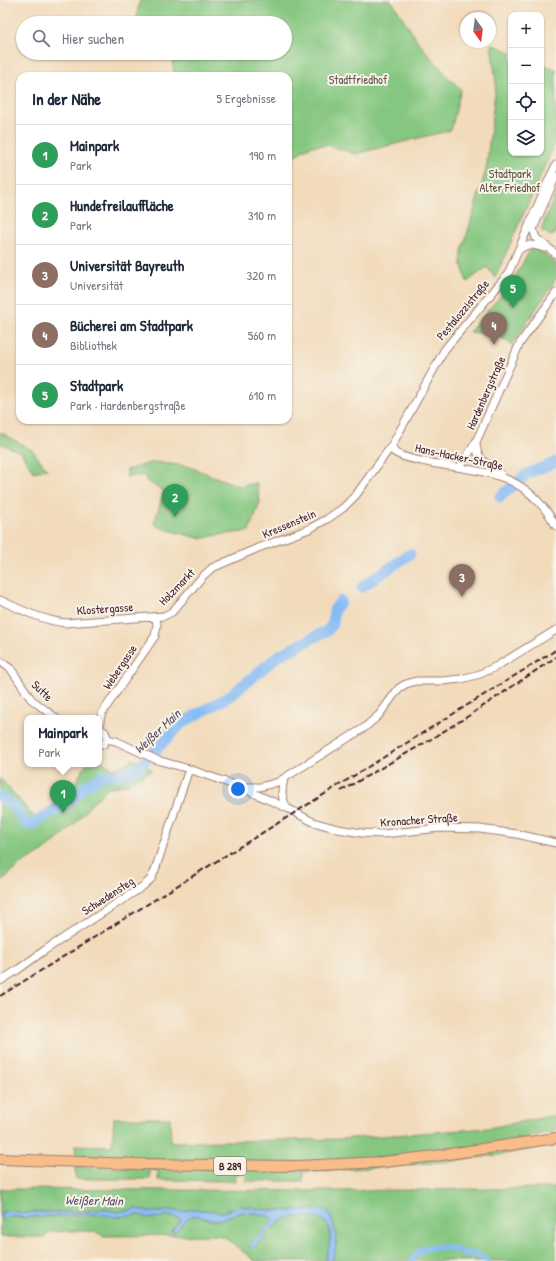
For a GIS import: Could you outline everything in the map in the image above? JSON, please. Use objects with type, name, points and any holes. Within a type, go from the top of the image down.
[{"type":"highway","name":"B 289","points":[[528,1142],[556,1134]]},
{"type":"highway","name":"B 289","points":[[0,1159],[213,1166],[316,1165],[383,1162],[435,1156],[556,1138]]},
{"type":"street","name":"Pestalozzistraße","points":[[392,445],[445,349],[508,274],[522,238],[556,165]]},
{"type":"street","points":[[556,176],[534,229],[534,234],[539,241],[556,254]]},
{"type":"street","points":[[518,251],[524,246],[530,245],[549,250]]},
{"type":"street","name":"Hardenbergstraße","points":[[460,468],[476,442],[520,343],[556,293]]},
{"type":"street","name":"Hardenbergstraße","points":[[476,442],[478,455],[482,460],[509,479]]},
{"type":"street","name":"Hans-Hacker-Straße","points":[[392,445],[394,452],[406,458],[488,472],[509,479],[521,485],[531,493],[555,521]]},
{"type":"street","name":"Kressenstein","points":[[212,568],[258,548],[309,529],[327,520],[356,495],[392,445]]},
{"type":"street","name":"Holzmarkt","points":[[156,617],[164,616],[172,612],[202,577],[212,568]]},
{"type":"street","name":"Klostergasse","points":[[0,600],[29,614],[56,622],[78,623],[156,617]]},
{"type":"street","name":"Webergasse","points":[[102,715],[155,636],[157,624],[156,617]]},
{"type":"street","points":[[240,787],[267,786],[284,779],[364,728],[379,715],[399,688],[404,685],[416,681],[461,679],[480,674],[497,666],[556,630]]},
{"type":"street","name":"Sutte","points":[[0,661],[11,669],[31,699],[52,715]]},
{"type":"street","points":[[102,730],[105,732],[107,739],[102,745]]},
{"type":"street","points":[[107,739],[116,741],[139,753],[157,760],[189,769]]},
{"type":"street","name":"Kronacher Straße","points":[[189,769],[240,787],[287,808],[313,822],[338,829],[362,833],[383,834],[440,828],[480,828],[517,834],[556,843]]},
{"type":"street","name":"Schwedensteg","points":[[0,981],[142,887],[151,879],[189,769]]},
{"type":"street","points":[[284,779],[281,793],[287,808]]},
{"type":"green space","name":"Stadtfriedhof","points":[[140,0],[391,0],[419,43],[447,76],[461,89],[451,130],[355,154],[327,145],[312,146],[303,150],[292,159],[292,72],[174,72],[172,60],[292,60],[292,16],[137,16]]},
{"type":"green space","name":"Stadtpark Alter Friedhof","points":[[496,46],[508,51],[508,156],[544,156],[544,65],[556,69],[556,141],[495,278],[487,267],[467,282],[461,262],[462,251],[486,170],[496,83],[492,48],[496,48]]},
{"type":"green space","points":[[556,193],[556,234],[551,236],[541,230]]},
{"type":"green space","points":[[536,249],[556,263],[556,279],[512,345],[498,335],[469,332],[511,284],[530,250]]},
{"type":"green space","points":[[0,432],[32,450],[47,469],[34,472],[22,453],[0,443]]},
{"type":"green space","points":[[153,462],[187,466],[239,486],[257,483],[260,503],[249,531],[212,536],[202,539],[164,529],[154,524],[164,491],[146,481],[146,477],[140,475],[127,477],[127,470]]},
{"type":"green space","points":[[133,759],[152,770],[128,784],[107,788],[73,826],[44,851],[20,865],[0,882],[0,778],[36,819],[77,780],[84,767],[102,767],[102,762],[114,769]]},
{"type":"green space","points":[[556,1115],[556,1131],[488,1145],[384,1158],[314,1162],[254,1163],[76,1157],[75,1145],[112,1146],[114,1118],[170,1118],[171,1142],[340,1139],[489,1128]]},
{"type":"green space","points":[[556,1141],[556,1145],[453,1161],[303,1172],[303,1181],[245,1181],[247,1174],[234,1174],[235,1181],[158,1180],[158,1171],[150,1170],[150,1179],[76,1179],[75,1167],[263,1170]]},
{"type":"green space","points":[[556,1188],[556,1261],[332,1261],[336,1247],[336,1236],[328,1211],[229,1209],[224,1212],[193,1209],[182,1212],[170,1210],[149,1212],[137,1209],[118,1212],[103,1209],[82,1212],[31,1212],[26,1214],[9,1211],[3,1218],[99,1214],[125,1216],[140,1215],[149,1218],[160,1218],[166,1215],[181,1218],[171,1232],[174,1232],[193,1216],[215,1220],[247,1212],[273,1218],[273,1221],[249,1245],[253,1248],[270,1230],[285,1219],[296,1217],[316,1218],[328,1225],[330,1231],[329,1245],[325,1261],[255,1261],[225,1237],[216,1235],[103,1236],[93,1232],[78,1231],[49,1232],[45,1237],[0,1237],[0,1189],[331,1191]]},
{"type":"water","points":[[239,1206],[273,1211],[321,1209],[328,1211],[336,1236],[336,1247],[332,1261],[325,1261],[330,1237],[328,1225],[316,1218],[296,1217],[285,1219],[270,1230],[253,1249],[249,1245],[273,1221],[273,1218],[247,1212],[215,1220],[193,1216],[175,1232],[171,1232],[181,1219],[166,1215],[160,1218],[149,1218],[140,1215],[115,1217],[99,1214],[0,1218],[2,1212],[12,1211],[22,1213],[82,1212],[103,1209],[118,1212],[137,1209],[149,1212],[170,1210],[182,1212],[193,1209],[223,1212]]},
{"type":"waterway","name":"Weißer Main","points":[[500,497],[527,474],[556,462]]},
{"type":"waterway","name":"Weißer Main","points":[[362,587],[410,554]]},
{"type":"waterway","name":"Weißer Main","points":[[0,797],[13,805],[26,824],[31,825],[71,800],[84,787],[104,775],[117,775],[139,767],[182,723],[230,696],[278,656],[328,630],[333,623],[334,610],[341,601]]},
{"type":"waterway","name":"Weißer Main","points":[[412,1261],[419,1251],[426,1248],[437,1247],[452,1248],[466,1254],[476,1254],[487,1261]]},
{"type":"railway","points":[[0,996],[556,650]]},
{"type":"railway","points":[[341,791],[470,715],[556,657]]},
{"type":"place","name":"Stadtpark","points":[[513,308]]},
{"type":"place","name":"Bücherei am Stadtpark","points":[[494,345]]},
{"type":"place","name":"Hundefreilauffläche","points":[[175,517]]},
{"type":"place","name":"Universität Bayreuth","points":[[462,597]]},
{"type":"place","name":"Mainpark","points":[[63,813]]}]
